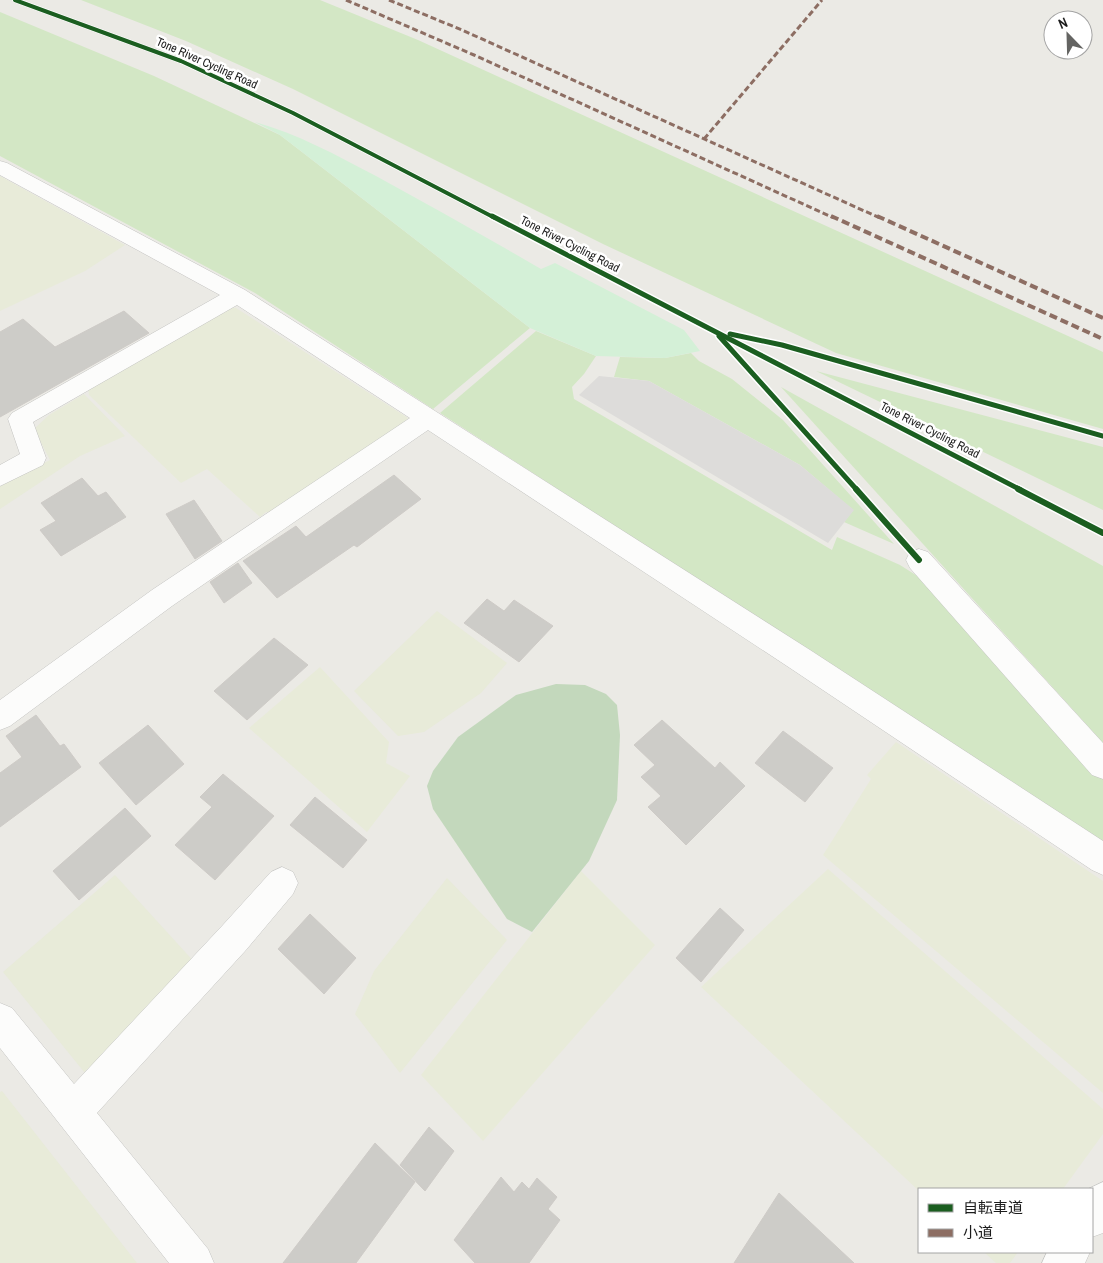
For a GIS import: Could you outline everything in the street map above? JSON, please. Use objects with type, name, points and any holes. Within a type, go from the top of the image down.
[{"type":"street","points":[[0,167],[237,295],[800,659],[1103,859]]},
{"type":"street","points":[[0,476],[34,458],[20,419],[237,295]]},
{"type":"street","points":[[0,717],[162,598],[428,418]]},
{"type":"street","points":[[919,560],[1103,765]]},
{"type":"street","points":[[73,1112],[234,938],[282,883]]},
{"type":"street","points":[[0,1020],[194,1263]]},
{"type":"street","points":[[1093,1217],[1103,1202]]},
{"type":"green space","points":[[81,0],[320,0],[418,40],[1103,352],[1103,429],[836,353],[603,244],[293,89],[186,41]]},
{"type":"green space","points":[[0,12],[154,76],[280,135],[530,328],[433,409],[255,293],[0,156]]},
{"type":"green space","points":[[255,122],[302,139],[346,160],[541,269],[555,263],[684,330],[700,351],[665,358],[596,356],[530,328],[280,135]]},
{"type":"green space","points":[[0,176],[125,245],[85,271],[0,311]]},
{"type":"green space","points":[[228,307],[236,308],[408,418],[394,434],[275,514],[266,512],[260,517],[207,469],[181,483],[89,395],[88,387]]},
{"type":"green space","points":[[536,331],[596,356],[584,374],[572,387],[574,399],[832,550],[837,537],[900,565],[933,586],[1103,779],[1103,842],[440,413]]},
{"type":"green space","points":[[691,353],[699,361],[732,379],[783,420],[894,544],[844,522],[853,510],[800,465],[649,381],[614,377],[620,357],[665,358]]},
{"type":"green space","points":[[816,371],[1103,447],[1103,510]]},
{"type":"green space","points":[[781,387],[1103,566],[1103,743]]},
{"type":"green space","points":[[84,394],[125,436],[80,456],[0,509],[0,486],[50,460],[34,429],[49,415]]},
{"type":"green space","points":[[437,611],[507,663],[481,693],[424,732],[398,736],[354,691]]},
{"type":"green space","points":[[320,667],[389,742],[386,763],[410,776],[367,832],[249,728]]},
{"type":"green space","points":[[556,684],[585,685],[606,694],[617,705],[620,735],[617,800],[589,861],[532,932],[507,919],[433,809],[427,786],[433,771],[458,737],[516,695]]},
{"type":"green space","points":[[896,742],[1103,881],[1103,1093],[823,855],[871,779],[867,775]]},
{"type":"green space","points":[[828,869],[1103,1109],[1103,1134],[1064,1188],[918,1188],[918,1190],[701,987]]},
{"type":"green space","points":[[581,871],[655,945],[483,1141],[421,1075]]},
{"type":"green space","points":[[115,875],[197,965],[89,1078],[3,972]]},
{"type":"green space","points":[[447,878],[507,940],[400,1073],[355,1014],[374,971]]},
{"type":"green space","points":[[2,1091],[137,1263],[0,1263],[0,1092]]},
{"type":"green space","points":[[985,1253],[1017,1253],[1010,1263],[996,1263]]},
{"type":"shaded area","points":[[599,376],[649,381],[800,465],[854,510],[828,543],[579,395]]},
{"type":"building","points":[[124,311],[149,333],[0,417],[0,332],[23,319],[55,347]]},
{"type":"building","points":[[394,475],[421,499],[357,547],[354,545],[277,598],[243,561],[296,526],[306,537]]},
{"type":"building","points":[[82,478],[98,496],[106,492],[126,517],[61,556],[40,530],[56,521],[41,503]]},
{"type":"building","points":[[194,500],[222,541],[195,559],[166,514]]},
{"type":"building","points":[[238,563],[252,583],[224,603],[210,582]]},
{"type":"building","points":[[487,599],[504,611],[514,600],[553,626],[519,662],[464,623]]},
{"type":"building","points":[[274,638],[308,665],[247,720],[214,691]]},
{"type":"building","points":[[36,715],[60,746],[64,744],[81,767],[0,827],[0,773],[22,757],[6,736]]},
{"type":"building","points":[[662,720],[715,768],[720,762],[745,786],[686,845],[648,807],[661,796],[641,777],[655,765],[634,745]]},
{"type":"building","points":[[148,725],[184,764],[136,805],[99,763]]},
{"type":"building","points":[[783,731],[833,768],[805,802],[755,763]]},
{"type":"building","points":[[223,774],[274,816],[215,880],[175,845],[212,807],[200,797]]},
{"type":"building","points":[[315,797],[367,840],[343,868],[290,825]]},
{"type":"building","points":[[125,808],[151,836],[79,900],[53,871]]},
{"type":"building","points":[[720,908],[744,930],[701,982],[676,958]]},
{"type":"building","points":[[310,914],[356,958],[324,994],[278,949]]},
{"type":"building","points":[[429,1127],[454,1151],[425,1191],[400,1165]]},
{"type":"building","points":[[375,1143],[415,1182],[356,1263],[283,1263]]},
{"type":"building","points":[[501,1177],[514,1192],[522,1182],[529,1189],[537,1178],[557,1197],[548,1209],[560,1220],[529,1263],[475,1263],[454,1240]]},
{"type":"building","points":[[779,1193],[854,1263],[734,1263]]},
{"type":"marked path","points":[[346,0],[474,55],[1103,339]]},
{"type":"marked path","points":[[389,0],[462,30],[1103,318]]},
{"type":"marked path","points":[[704,139],[822,0]]},
{"type":"cycle path","name":"Tone River Cycling Road","points":[[15,0],[181,61],[293,113],[1103,533]]},
{"type":"cycle path","points":[[730,334],[782,345],[1103,436]]},
{"type":"cycle path","points":[[719,336],[919,560]]}]
